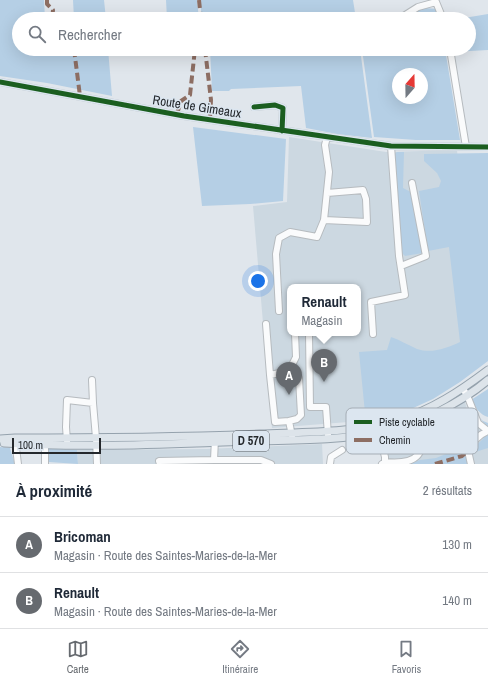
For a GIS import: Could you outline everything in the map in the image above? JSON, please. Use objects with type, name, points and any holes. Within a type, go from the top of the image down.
[{"type":"main road","name":"D 570","points":[[465,392],[488,370]]},
{"type":"main road","name":"D 570","points":[[441,408],[465,392],[488,380]]},
{"type":"main road","name":"D 570","points":[[0,441],[144,441],[328,435],[346,436]]},
{"type":"street","points":[[410,12],[418,7],[436,2],[440,12]]},
{"type":"street","points":[[451,56],[466,147]]},
{"type":"street","name":"Route de Gimeaux","points":[[0,82],[184,116],[328,138],[391,146],[488,147]]},
{"type":"street","points":[[254,107],[275,105],[283,108],[282,131]]},
{"type":"street","points":[[279,311],[276,254],[279,238],[290,232],[317,237],[324,220],[327,193],[329,172],[325,145],[328,138]]},
{"type":"street","points":[[373,334],[371,302],[405,295],[401,266],[391,146]]},
{"type":"street","points":[[401,266],[426,256],[412,183]]},
{"type":"street","points":[[324,220],[367,222],[366,198],[363,190],[327,193]]},
{"type":"street","points":[[266,324],[270,375],[275,422],[297,420],[300,415],[298,378],[289,371],[270,375]]},
{"type":"street","points":[[289,371],[296,357],[295,336]]},
{"type":"street","points":[[309,336],[310,407],[326,407],[328,435]]},
{"type":"street","points":[[92,380],[97,464]]},
{"type":"street","points":[[465,392],[471,408]]},
{"type":"street","points":[[67,441],[67,400],[93,403]]},
{"type":"street","points":[[289,421],[292,436]]},
{"type":"street","points":[[478,423],[488,431],[478,437]]},
{"type":"street","points":[[214,460],[215,439]]},
{"type":"street","points":[[15,441],[18,464]]},
{"type":"street","points":[[45,441],[45,464]]},
{"type":"street","points":[[330,464],[331,457],[342,450]]},
{"type":"street","points":[[384,463],[410,461],[418,454]]},
{"type":"street","points":[[470,454],[471,464]]},
{"type":"street","points":[[160,464],[159,461],[214,460],[223,462],[261,460],[271,464]]},
{"type":"shaded area","points":[[0,0],[44,0],[45,12],[12,12],[12,56],[109,56],[112,96],[47,83],[0,76]]},
{"type":"shaded area","points":[[73,0],[104,0],[105,12],[74,12]]},
{"type":"shaded area","points":[[166,0],[197,0],[198,12],[167,12]]},
{"type":"shaded area","points":[[200,0],[353,0],[355,12],[281,12],[201,12]]},
{"type":"shaded area","points":[[418,9],[437,9],[438,12],[413,12]]},
{"type":"shaded area","points":[[488,14],[488,50],[476,51],[476,16]]},
{"type":"shaded area","points":[[210,56],[361,56],[372,138],[337,134],[306,128],[301,86],[212,91]]},
{"type":"shaded area","points":[[363,56],[446,56],[460,140],[416,140],[374,137]]},
{"type":"shaded area","points":[[193,127],[286,139],[283,201],[202,206]]},
{"type":"shaded area","points":[[289,137],[386,152],[457,150],[465,240],[463,376],[390,408],[346,408],[346,422],[272,428],[253,206],[287,202]]},
{"type":"shaded area","points":[[397,152],[404,152],[403,188],[413,193],[423,253],[405,256],[402,253],[394,154]]},
{"type":"shaded area","points":[[488,153],[488,361],[460,382],[433,399],[413,408],[365,408],[359,352],[387,350],[391,337],[417,349],[428,351],[445,348],[460,342],[449,247],[428,251],[419,191],[439,187],[441,181],[437,173],[424,161],[424,154]]},
{"type":"shaded area","points":[[488,389],[488,417],[480,413],[478,408],[476,408],[471,400]]},
{"type":"shaded area","points":[[465,402],[467,408],[452,408]]},
{"type":"shaded area","points":[[478,416],[483,421],[488,423],[488,448],[478,451],[478,444],[483,439],[487,427]]},
{"type":"shaded area","points":[[478,420],[488,430],[488,464],[389,464],[387,454],[478,454]]},
{"type":"shaded area","points":[[322,444],[323,464],[78,464],[77,450],[206,449]]},
{"type":"shaded area","points":[[0,447],[10,448],[15,464],[0,464]]},
{"type":"shaded area","points":[[49,449],[77,450],[78,464],[49,462]]},
{"type":"shaded area","points":[[446,454],[466,454],[468,464],[409,464],[420,460],[436,458]]},
{"type":"marked path","points":[[47,0],[47,4],[53,10],[53,12]]},
{"type":"marked path","points":[[199,0],[200,12]]},
{"type":"marked path","points":[[75,56],[80,96]]},
{"type":"marked path","points":[[177,114],[181,101],[190,95],[194,56]]},
{"type":"marked path","points":[[206,56],[211,100],[210,120]]},
{"type":"marked path","points":[[435,464],[464,454]]},
{"type":"cycle path","points":[[0,82],[184,116],[391,146],[488,147]]},
{"type":"cycle path","points":[[254,107],[275,105],[283,108],[282,131]]},
{"type":"place","name":"Renault","points":[[324,382]]},
{"type":"place","name":"Bricoman","points":[[289,395]]}]
